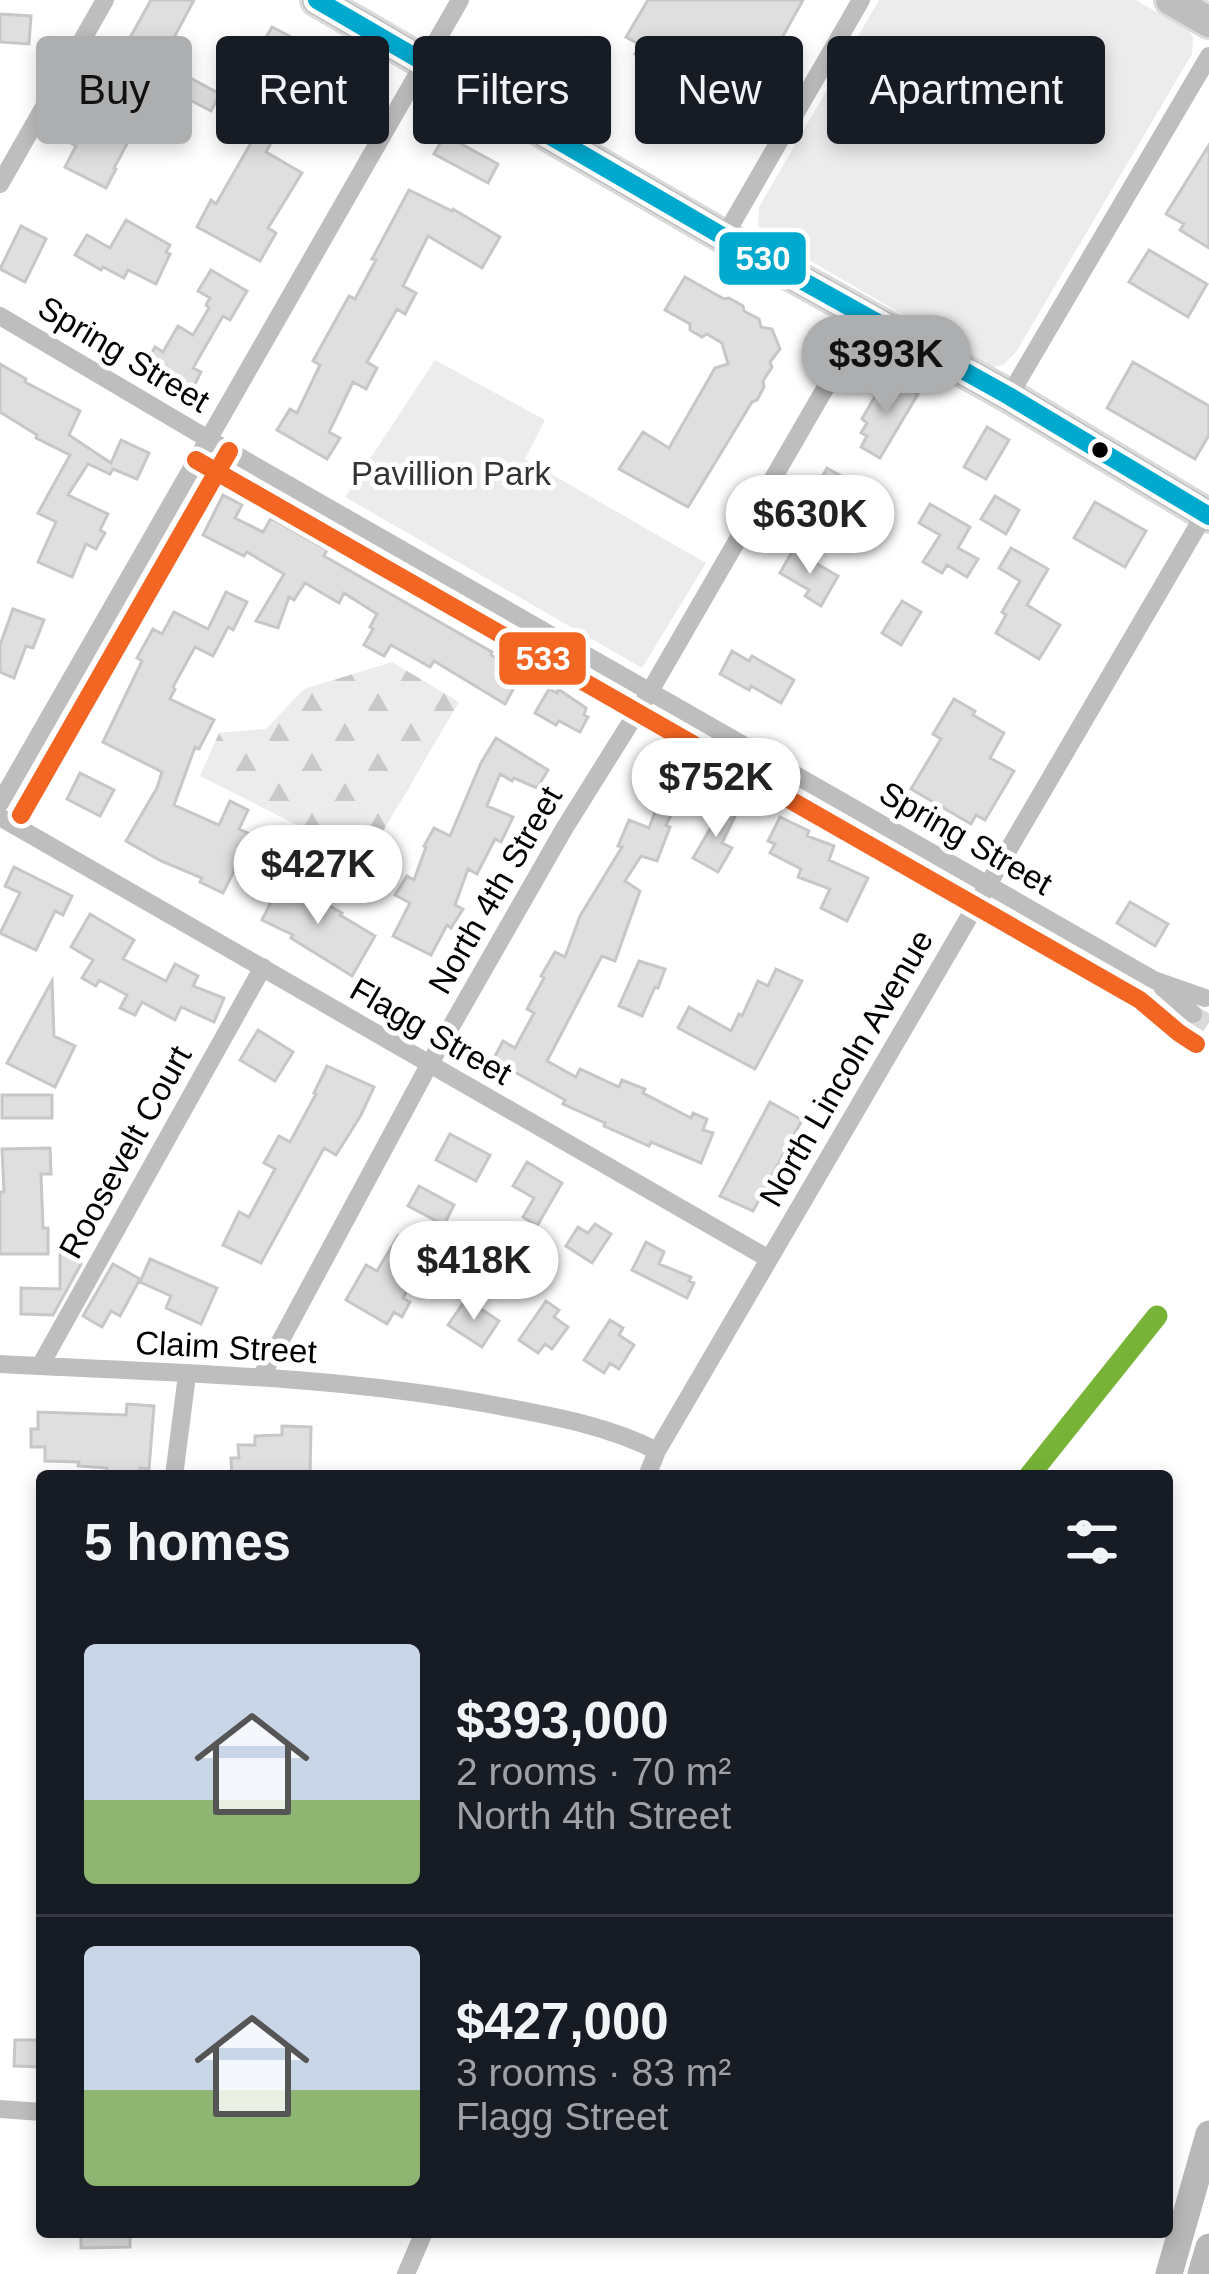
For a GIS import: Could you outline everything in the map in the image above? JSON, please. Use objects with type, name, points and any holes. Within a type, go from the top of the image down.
[{"type":"main road","points":[[317,0],[413,57]]},
{"type":"main road","points":[[1171,0],[1209,22]]},
{"type":"main road","points":[[564,144],[1208,512]]},
{"type":"main road","points":[[1169,2274],[1209,2134]]},
{"type":"main road","points":[[1201,2274],[1209,2247]]},
{"type":"street","points":[[0,184],[105,0]]},
{"type":"street","points":[[439,36],[460,0]]},
{"type":"street","points":[[724,237],[861,0]]},
{"type":"street","points":[[1009,396],[1209,56]]},
{"type":"street","points":[[0,803],[413,82]]},
{"type":"street","name":"Spring Street","points":[[0,316],[1154,980],[1205,998]]},
{"type":"street","name":"North 4th Street","points":[[261,1377],[564,829],[650,693],[867,316]]},
{"type":"street","name":"North Lincoln Avenue","points":[[649,1470],[1208,512]]},
{"type":"street","name":"Flagg Street","points":[[0,817],[769,1259]]},
{"type":"street","name":"Roosevelt Court","points":[[40,1366],[262,967]]},
{"type":"street","name":"Spring Street","points":[[1154,980],[1193,1014]]},
{"type":"street","name":"Claim Street","points":[[0,1364],[261,1377],[436,1394],[590,1426],[657,1451]]},
{"type":"street","points":[[175,1470],[187,1375]]},
{"type":"street","points":[[0,2109],[36,2112]]},
{"type":"street","points":[[406,2274],[421,2238]]},
{"type":"green space","points":[[879,0],[1136,0],[1193,37],[1192,54],[1016,352],[1003,365],[992,367],[763,233],[758,225],[759,207],[796,144],[803,144],[803,131],[827,90],[827,144],[1105,144],[1105,36],[858,36]]},
{"type":"green space","name":"Pavillion Park","points":[[435,360],[545,420],[525,459],[706,563],[642,668],[345,497]]},
{"type":"green space","points":[[392,662],[459,702],[366,860],[200,776],[219,733],[266,729],[304,689]]},
{"type":"building","points":[[151,0],[194,0],[175,36],[131,36]]},
{"type":"building","points":[[648,0],[803,0],[783,36],[635,36],[635,42],[626,37]]},
{"type":"building","points":[[0,14],[31,16],[29,44],[0,42]]},
{"type":"building","points":[[272,27],[289,36],[267,36]]},
{"type":"building","points":[[192,79],[216,92],[211,111],[192,101]]},
{"type":"building","points":[[73,144],[127,144],[106,188],[65,167],[76,146]]},
{"type":"building","points":[[250,144],[270,144],[266,152],[302,173],[268,228],[276,233],[260,261],[197,227],[211,200],[216,204]]},
{"type":"building","points":[[440,144],[461,144],[498,164],[488,183],[434,154]]},
{"type":"building","points":[[1209,145],[1209,248],[1180,230],[1184,224],[1166,214]]},
{"type":"building","points":[[409,190],[500,237],[482,268],[428,236],[403,286],[416,293],[405,314],[397,309],[367,362],[377,368],[366,389],[353,382],[329,432],[340,438],[327,459],[277,430],[290,409],[297,413],[320,365],[313,361],[349,296],[355,299]]},
{"type":"building","points":[[126,220],[170,245],[156,284],[128,270],[124,278],[101,270],[75,255],[87,235],[110,248]]},
{"type":"building","points":[[21,226],[46,239],[25,282],[0,269]]},
{"type":"building","points":[[1149,250],[1207,284],[1188,317],[1129,282]]},
{"type":"building","points":[[211,270],[247,291],[230,320],[223,316],[193,368],[201,372],[192,390],[146,364],[155,347],[163,352],[178,326],[193,335],[209,308],[210,298],[198,291]]},
{"type":"building","points":[[685,277],[743,306],[759,319],[761,327],[772,329],[780,349],[770,362],[757,400],[688,507],[619,469],[643,432],[669,448],[715,368],[728,364],[722,343],[707,334],[702,337],[665,310]]},
{"type":"building","points":[[1133,362],[1209,406],[1209,435],[1195,459],[1107,408]]},
{"type":"building","points":[[0,364],[80,411],[69,435],[111,463],[121,440],[149,453],[137,479],[88,464],[68,495],[108,514],[96,549],[86,544],[72,577],[38,562],[56,522],[38,513],[70,455],[0,412]]},
{"type":"building","points":[[892,379],[918,394],[880,458],[861,447],[867,436],[861,433],[867,423],[862,419]]},
{"type":"building","points":[[987,427],[1009,440],[986,479],[964,467]]},
{"type":"building","points":[[827,468],[881,499],[865,526],[812,495]]},
{"type":"building","points":[[223,495],[242,505],[235,518],[263,532],[271,518],[327,550],[324,556],[522,673],[505,704],[434,661],[430,667],[391,645],[384,656],[364,645],[377,614],[344,593],[339,603],[305,583],[294,600],[289,597],[278,628],[256,621],[284,574],[247,552],[244,556],[203,535]]},
{"type":"building","points":[[995,496],[1019,510],[1006,534],[981,519]]},
{"type":"building","points":[[1095,502],[1146,531],[1125,567],[1074,538]]},
{"type":"building","points":[[930,504],[970,527],[958,548],[978,559],[967,577],[947,565],[942,573],[923,562],[940,535],[919,523]]},
{"type":"building","points":[[1011,548],[1048,569],[1027,605],[1060,625],[1039,659],[996,633],[1020,581],[999,568]]},
{"type":"building","points":[[793,550],[838,576],[821,606],[805,596],[809,590],[780,573]]},
{"type":"building","points":[[226,592],[247,602],[233,630],[228,627],[213,656],[195,647],[170,699],[214,720],[199,749],[195,747],[174,805],[219,825],[230,801],[248,810],[239,829],[252,835],[223,893],[126,841],[162,772],[103,742],[153,629],[162,634],[174,612],[208,629]]},
{"type":"building","points":[[902,601],[921,612],[901,645],[882,633]]},
{"type":"building","points":[[13,609],[44,620],[33,648],[26,646],[14,678],[0,672],[0,645]]},
{"type":"building","points":[[732,651],[749,661],[752,656],[794,680],[781,703],[720,674]]},
{"type":"building","points":[[549,689],[557,693],[558,689],[586,708],[588,717],[580,732],[535,713]]},
{"type":"building","points":[[954,699],[1004,733],[990,758],[1014,771],[985,820],[976,815],[971,824],[911,789],[941,739],[933,734]]},
{"type":"building","points":[[496,738],[548,770],[537,788],[500,774],[487,806],[513,817],[477,874],[468,869],[455,905],[463,909],[451,928],[447,925],[431,955],[393,936],[410,903],[395,895],[407,876],[414,880],[434,828],[450,836]]},
{"type":"building","points":[[673,751],[694,761],[688,775],[710,786],[702,803],[682,794],[666,825],[670,827],[657,861],[641,856],[625,881],[640,891],[615,961],[602,956],[547,1061],[576,1077],[580,1069],[619,1087],[622,1080],[691,1118],[693,1113],[707,1119],[703,1130],[713,1133],[701,1163],[604,1126],[493,1060],[503,1041],[515,1048],[534,1013],[527,1009],[541,976],[555,952],[565,957],[580,916],[622,847],[618,846],[629,820],[649,828],[662,793],[654,789]]},
{"type":"building","points":[[80,773],[114,790],[100,816],[67,799]]},
{"type":"building","points":[[718,804],[736,814],[722,843],[732,848],[718,872],[693,858],[713,824],[709,821]]},
{"type":"building","points":[[780,817],[809,831],[807,836],[834,846],[829,860],[868,878],[847,921],[821,908],[830,889],[798,877],[801,869],[770,853],[775,844],[768,841]]},
{"type":"building","points":[[14,867],[72,896],[63,915],[55,911],[36,950],[0,933],[20,893],[5,886]]},
{"type":"building","points":[[283,878],[375,936],[352,976],[291,938],[293,935],[262,920]]},
{"type":"building","points":[[1130,902],[1168,924],[1155,946],[1117,923]]},
{"type":"building","points":[[90,914],[134,940],[123,959],[166,981],[175,964],[198,976],[193,986],[224,998],[214,1022],[181,1007],[175,1020],[142,1002],[135,1015],[120,1008],[127,995],[99,980],[96,986],[82,978],[93,960],[71,947]]},
{"type":"building","points":[[639,961],[665,969],[642,1016],[619,1006]]},
{"type":"building","points":[[776,969],[802,981],[755,1069],[678,1028],[689,1007],[731,1031],[758,981],[768,986]]},
{"type":"building","points":[[52,981],[54,1036],[75,1046],[55,1087],[7,1063]]},
{"type":"building","points":[[258,1030],[293,1052],[275,1081],[240,1060]]},
{"type":"building","points":[[327,1066],[374,1087],[336,1155],[324,1148],[261,1263],[223,1245],[239,1212],[249,1217],[275,1169],[264,1163],[279,1136],[290,1142]]},
{"type":"building","points":[[2,1095],[52,1095],[52,1118],[2,1118]]},
{"type":"building","points":[[770,1102],[802,1120],[753,1211],[720,1196]]},
{"type":"building","points":[[450,1134],[490,1155],[476,1181],[436,1160]]},
{"type":"building","points":[[50,1148],[51,1174],[41,1174],[48,1254],[0,1254],[2,1149]]},
{"type":"building","points":[[527,1162],[562,1183],[537,1226],[523,1217],[534,1198],[513,1186]]},
{"type":"building","points":[[419,1186],[454,1205],[444,1225],[408,1206]]},
{"type":"building","points":[[595,1224],[611,1234],[592,1263],[566,1246],[578,1227],[588,1233]]},
{"type":"building","points":[[398,1236],[427,1252],[403,1298],[410,1302],[402,1317],[394,1312],[387,1324],[346,1300],[366,1265],[377,1271]]},
{"type":"building","points":[[646,1242],[664,1252],[659,1264],[691,1277],[694,1283],[687,1298],[632,1270]]},
{"type":"building","points":[[60,1248],[81,1248],[81,1264],[53,1315],[21,1314],[21,1288],[60,1289]]},
{"type":"building","points":[[150,1259],[217,1288],[201,1324],[166,1308],[171,1296],[140,1282]]},
{"type":"building","points":[[113,1264],[140,1279],[120,1316],[111,1311],[102,1327],[83,1316]]},
{"type":"building","points":[[466,1299],[499,1321],[482,1347],[448,1325]]},
{"type":"building","points":[[546,1301],[559,1310],[554,1317],[568,1327],[552,1349],[545,1344],[538,1353],[519,1340]]},
{"type":"building","points":[[610,1320],[623,1328],[619,1335],[634,1345],[619,1369],[610,1363],[604,1373],[584,1360]]},
{"type":"building","points":[[127,1404],[154,1406],[149,1469],[107,1470],[78,1466],[79,1462],[45,1461],[45,1447],[31,1447],[38,1412],[126,1415]]},
{"type":"building","points":[[282,1426],[311,1427],[310,1470],[232,1470],[231,1458],[239,1458],[238,1445],[255,1445],[255,1436],[282,1435]]},
{"type":"building","points":[[15,2040],[36,2040],[36,2067],[14,2066]]},
{"type":"building","points":[[81,2238],[130,2238],[130,2247],[81,2248]]},
{"type":"tunnel","points":[[1193,1014],[1209,1024]]},
{"type":"transit line","name":"530","points":[[317,0],[1009,396],[1209,516]]},
{"type":"transit line","name":"533","points":[[21,815],[229,451]]},
{"type":"transit line","name":"533","points":[[196,460],[1140,1000],[1196,1044]]},
{"type":"transit line","points":[[1034,1470],[1157,1316]]}]
